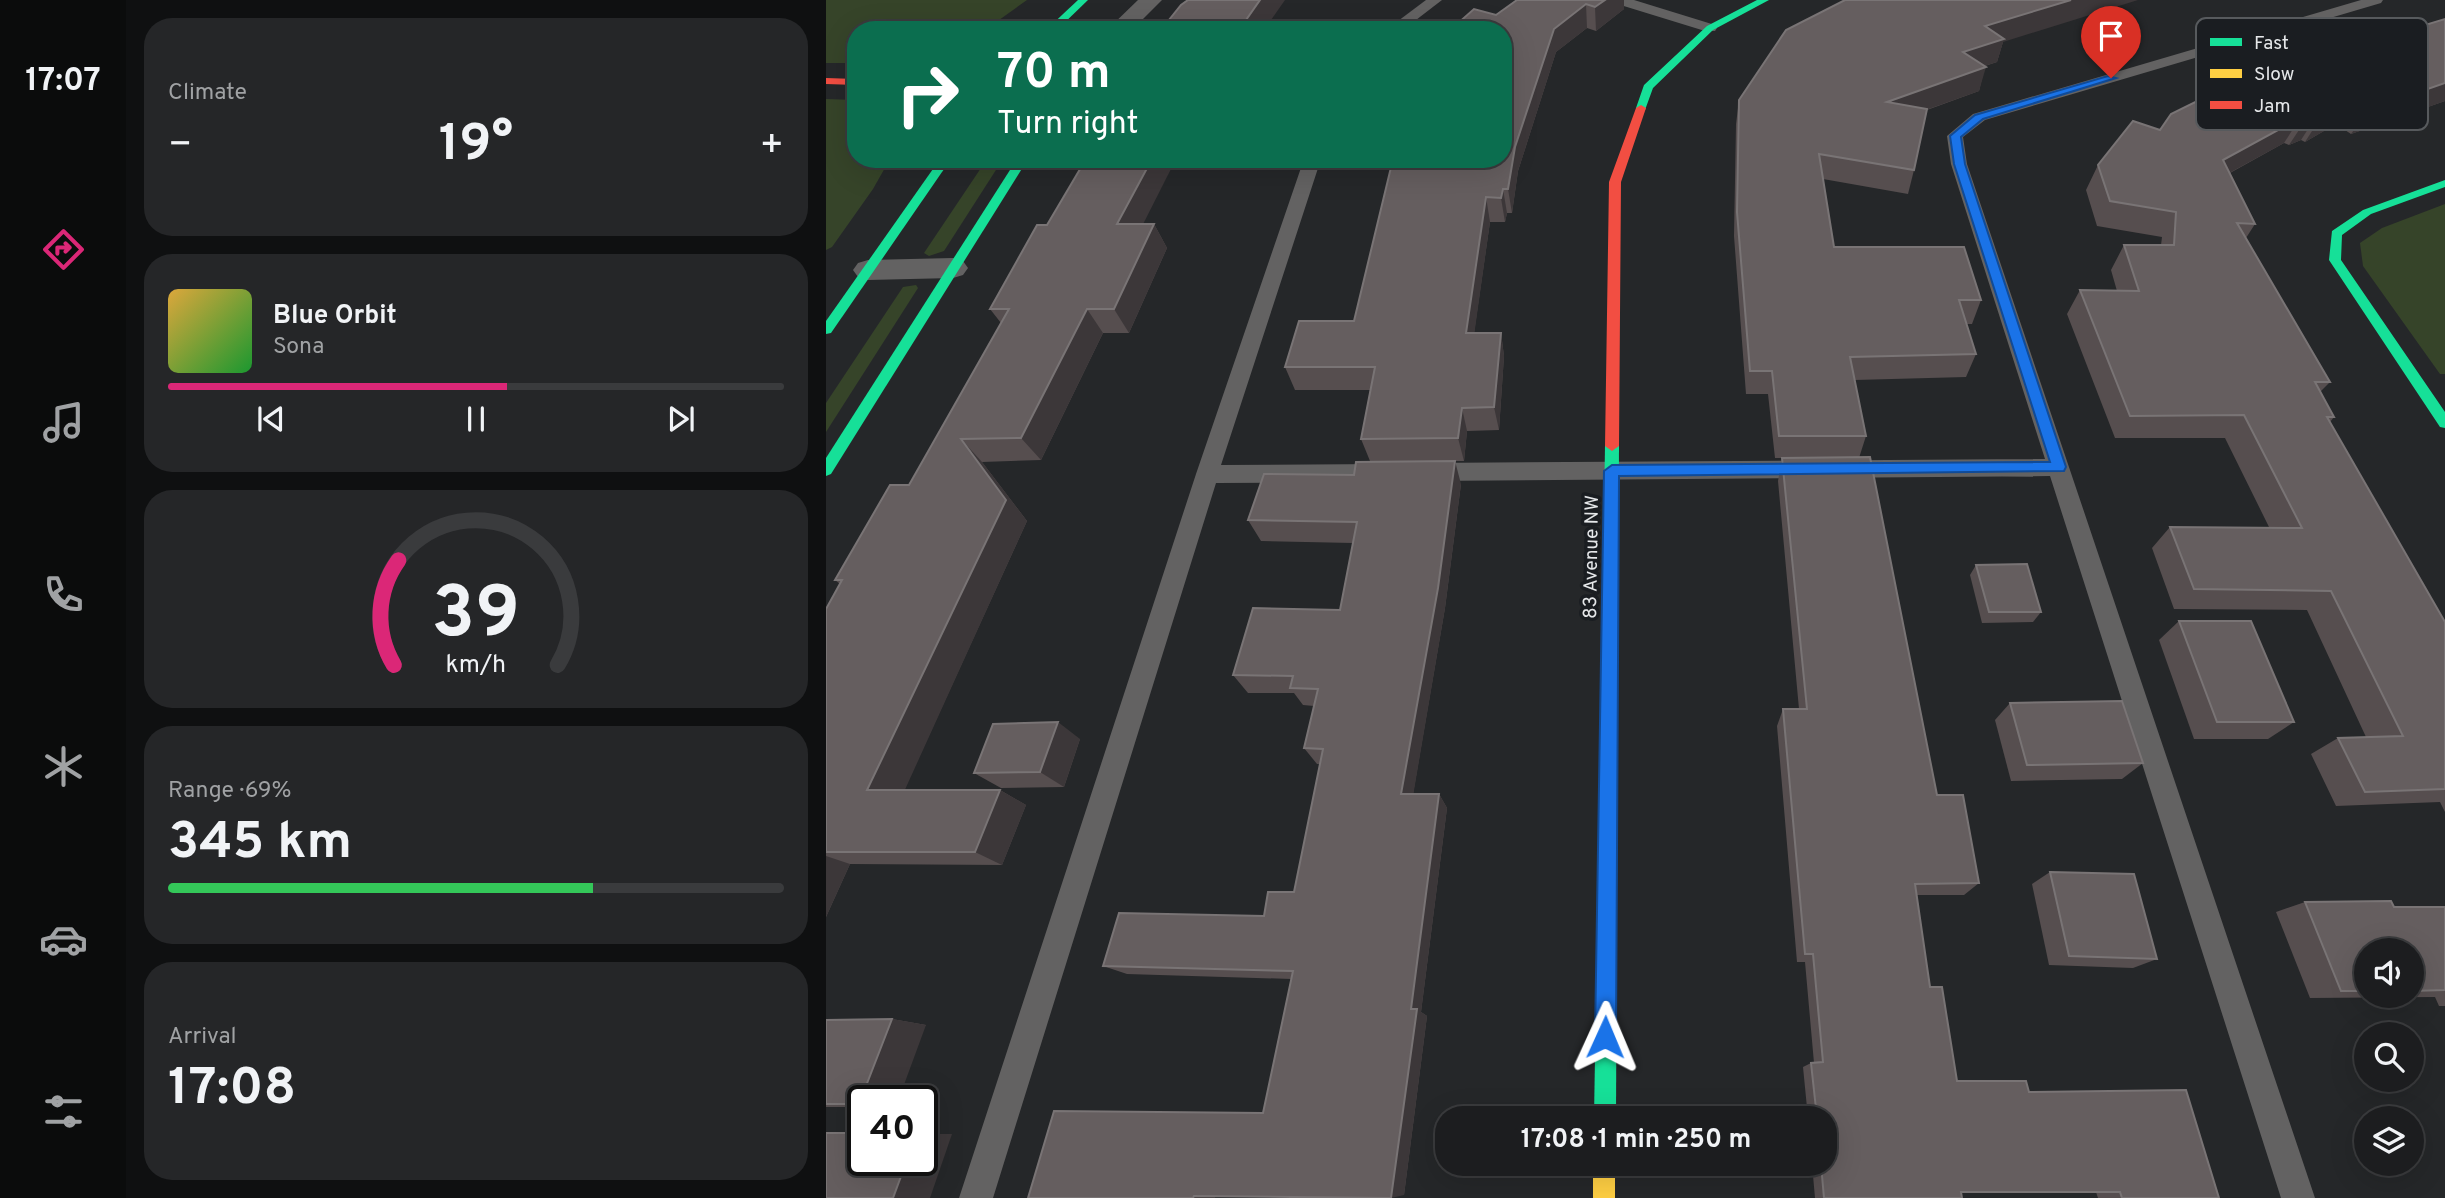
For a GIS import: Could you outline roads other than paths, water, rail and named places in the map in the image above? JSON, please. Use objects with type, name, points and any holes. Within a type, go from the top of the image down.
[{"type":"street","points":[[1061,21],[1083,0]]},
{"type":"street","points":[[1128,21],[1151,0]]},
{"type":"street","name":"83 Avenue NW","points":[[1605,1106],[1615,182],[1648,87],[1710,28],[1763,0]]},
{"type":"street","points":[[826,81],[847,82]]},
{"type":"street","points":[[826,330],[940,168]]},
{"type":"street","points":[[826,470],[1017,168]]},
{"type":"street","points":[[2445,183],[2367,212],[2336,234],[2335,260],[2445,423]]},
{"type":"street","points":[[868,270],[953,268]]},
{"type":"street","points":[[1604,1176],[1604,1198]]},
{"type":"lane","points":[[1406,21],[1435,0]]},
{"type":"lane","points":[[1619,0],[1710,28]]},
{"type":"lane","points":[[2315,18],[2376,0]]},
{"type":"lane","points":[[2196,53],[1979,117],[1955,136],[1959,164],[2298,1198]]},
{"type":"lane","points":[[976,1198],[1208,474],[1310,168]]},
{"type":"lane","points":[[1208,474],[2059,467]]}]
